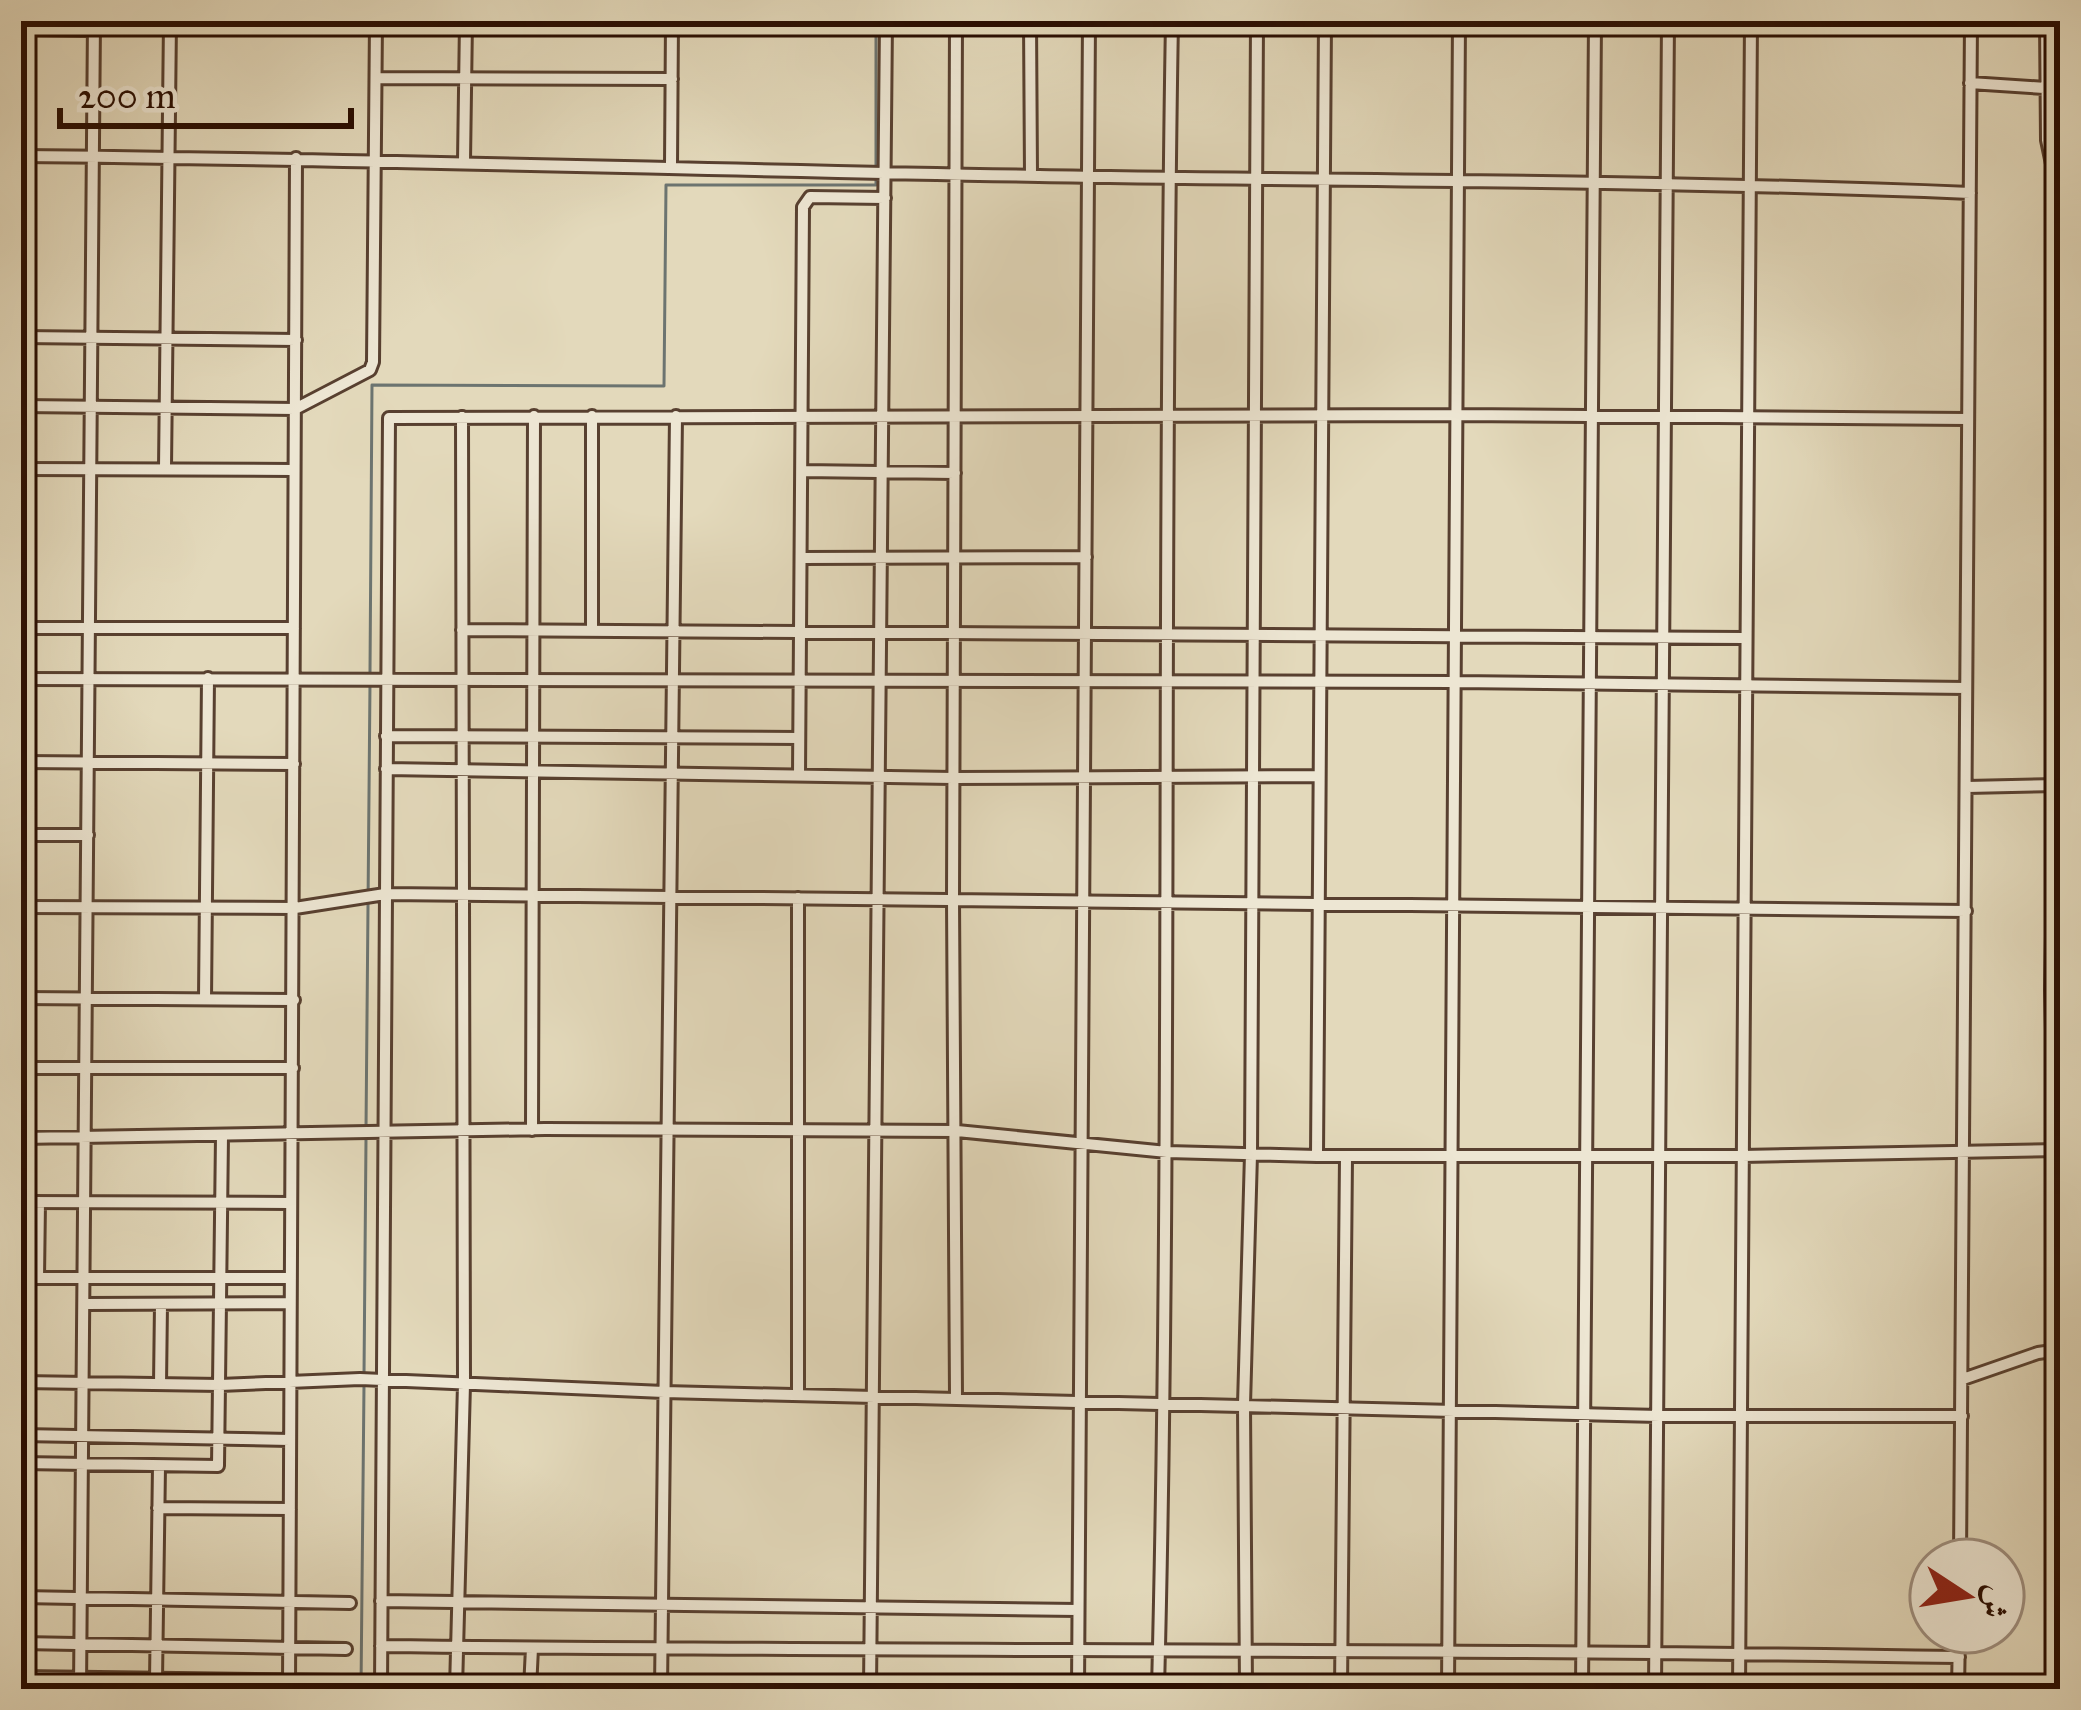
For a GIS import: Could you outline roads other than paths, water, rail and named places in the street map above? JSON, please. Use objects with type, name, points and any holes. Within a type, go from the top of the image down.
[{"type":"street","points":[[166,467],[170,21]]},
{"type":"street","points":[[21,406],[295,409],[370,370],[376,21]]},
{"type":"street","points":[[464,161],[466,21]]},
{"type":"street","points":[[671,165],[672,21]]},
{"type":"street","points":[[870,1689],[886,21]]},
{"type":"street","points":[[956,21],[956,1396]]},
{"type":"street","points":[[1030,21],[1031,176]]},
{"type":"street","points":[[1078,1689],[1089,21]]},
{"type":"street","points":[[1158,1689],[1167,1152],[1172,21]]},
{"type":"street","points":[[1246,1689],[1244,1405],[1251,1154],[1257,21]]},
{"type":"street","points":[[1317,1156],[1325,21]]},
{"type":"street","points":[[1448,1689],[1460,21]]},
{"type":"street","points":[[1582,1689],[1595,21]]},
{"type":"street","points":[[1655,1689],[1668,21]]},
{"type":"street","points":[[1739,1689],[1751,21]]},
{"type":"street","points":[[1960,1536],[1971,21]]},
{"type":"street","points":[[2046,21],[2055,88],[2047,140],[2060,202]]},
{"type":"street","points":[[21,29],[94,25],[80,1683]]},
{"type":"street","points":[[376,78],[672,79]]},
{"type":"street","points":[[1970,82],[2055,88]]},
{"type":"street","points":[[21,156],[671,165],[1031,176],[1665,182],[1970,194]]},
{"type":"street","points":[[289,1684],[296,158]]},
{"type":"street","points":[[799,775],[805,202],[810,197],[885,198]]},
{"type":"street","points":[[21,337],[296,340]]},
{"type":"street","points":[[381,1689],[387,424],[393,416],[1967,419]]},
{"type":"street","points":[[532,1130],[534,416]]},
{"type":"street","points":[[592,416],[592,630]]},
{"type":"street","points":[[662,1689],[676,416]]},
{"type":"street","points":[[456,1689],[464,1384],[462,417]]},
{"type":"street","points":[[21,469],[294,470]]},
{"type":"street","points":[[802,471],[955,473]]},
{"type":"street","points":[[21,1138],[532,1130],[957,1130],[1167,1152],[1317,1156],[2058,1150],[2051,1006],[2060,507]]},
{"type":"street","points":[[801,558],[1086,557]]},
{"type":"street","points":[[21,628],[294,628]]},
{"type":"street","points":[[462,630],[1744,638]]},
{"type":"street","points":[[205,999],[208,678]]},
{"type":"street","points":[[21,679],[1319,681],[1966,688]]},
{"type":"street","points":[[386,736],[800,738]]},
{"type":"street","points":[[21,762],[294,764]]},
{"type":"street","points":[[386,769],[953,778],[1318,776]]},
{"type":"street","points":[[1966,787],[2058,785]]},
{"type":"street","points":[[21,835],[88,835]]},
{"type":"street","points":[[21,907],[295,908],[385,894],[1966,911]]},
{"type":"street","points":[[798,898],[798,1394]]},
{"type":"street","points":[[21,998],[294,1000]]},
{"type":"street","points":[[21,1067],[293,1068]]},
{"type":"street","points":[[21,1462],[215,1468],[219,1463],[222,1136]]},
{"type":"street","points":[[1341,1689],[1346,1156]]},
{"type":"street","points":[[21,1202],[290,1203]]},
{"type":"street","points":[[38,1278],[39,1202]]},
{"type":"street","points":[[21,1278],[290,1278]]},
{"type":"street","points":[[85,1304],[290,1304]]},
{"type":"street","points":[[160,1384],[161,1304]]},
{"type":"street","points":[[1963,1379],[2038,1353],[2060,1351]]},
{"type":"street","points":[[21,1382],[383,1381],[1658,1416],[1962,1416]]},
{"type":"street","points":[[21,1435],[290,1440]]},
{"type":"street","points":[[156,1680],[159,1466]]},
{"type":"street","points":[[158,1508],[290,1509]]},
{"type":"street","points":[[21,1597],[350,1603]]},
{"type":"street","points":[[381,1601],[1078,1610]]},
{"type":"street","points":[[21,1643],[346,1648]]},
{"type":"street","points":[[381,1646],[1959,1657],[1958,1689]]},
{"type":"street","points":[[530,1689],[532,1648]]},
{"type":"street","points":[[21,1677],[80,1683],[342,1681]]},
{"type":"waterway","points":[[876,21],[876,169]]},
{"type":"waterway","points":[[370,673],[372,385],[664,386],[666,185],[876,185],[876,179]]},
{"type":"waterway","points":[[366,1129],[370,683]]},
{"type":"waterway","points":[[364,1375],[366,1139]]},
{"type":"waterway","points":[[361,1689],[364,1385]]}]
